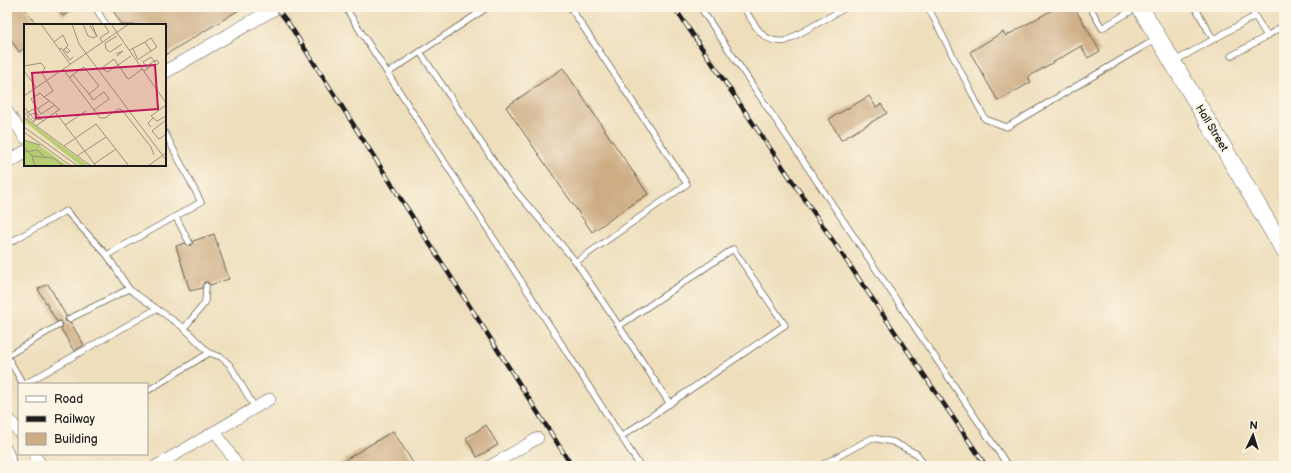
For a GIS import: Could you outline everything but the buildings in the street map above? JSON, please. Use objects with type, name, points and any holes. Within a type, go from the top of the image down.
[{"type":"main road","name":"Hall Street","points":[[1139,7],[1159,38],[1284,250]]},
{"type":"street","points":[[166,71],[277,7]]},
{"type":"street","points":[[7,111],[24,136]]},
{"type":"street","points":[[7,163],[24,153]]},
{"type":"street","points":[[156,466],[270,399]]},
{"type":"street","points":[[7,416],[18,432]]},
{"type":"street","points":[[215,431],[238,466]]},
{"type":"street","points":[[490,466],[538,438]]},
{"type":"street","points":[[35,455],[42,466]]},
{"type":"lane","points":[[95,7],[105,24]]},
{"type":"lane","points":[[345,7],[640,466]]},
{"type":"lane","points":[[388,73],[488,7]]},
{"type":"lane","points":[[570,7],[687,184],[576,262]]},
{"type":"lane","points":[[700,7],[1008,466]]},
{"type":"lane","points":[[743,7],[764,38],[775,42],[786,41],[847,7]]},
{"type":"lane","points":[[928,7],[985,119],[1007,127],[1159,38]]},
{"type":"lane","points":[[1090,7],[1102,28],[1139,7]]},
{"type":"lane","points":[[1195,7],[1213,39]]},
{"type":"lane","points":[[1250,7],[1267,36]]},
{"type":"lane","points":[[1173,63],[1255,16]]},
{"type":"lane","points":[[1231,56],[1284,25]]},
{"type":"lane","points":[[420,52],[507,181],[576,262],[670,404]]},
{"type":"lane","points":[[107,255],[201,202],[166,136]]},
{"type":"lane","points":[[7,244],[66,210],[107,255],[129,288],[184,328],[209,353],[221,357],[230,365],[255,408]]},
{"type":"lane","points":[[176,217],[189,242]]},
{"type":"lane","points":[[619,326],[733,249],[785,325],[622,436]]},
{"type":"lane","points":[[184,328],[205,303],[206,286]]},
{"type":"lane","points":[[68,319],[129,288]]},
{"type":"lane","points":[[26,383],[156,309]]},
{"type":"lane","points":[[23,383],[7,356],[59,325]]},
{"type":"lane","points":[[148,390],[209,353]]},
{"type":"lane","points":[[820,466],[872,438],[893,442],[917,454],[925,466]]},
{"type":"lane","points":[[7,446],[12,456],[13,466]]},
{"type":"railway","points":[[276,7],[289,24],[572,466]]},
{"type":"railway","points":[[674,7],[986,466]]}]
